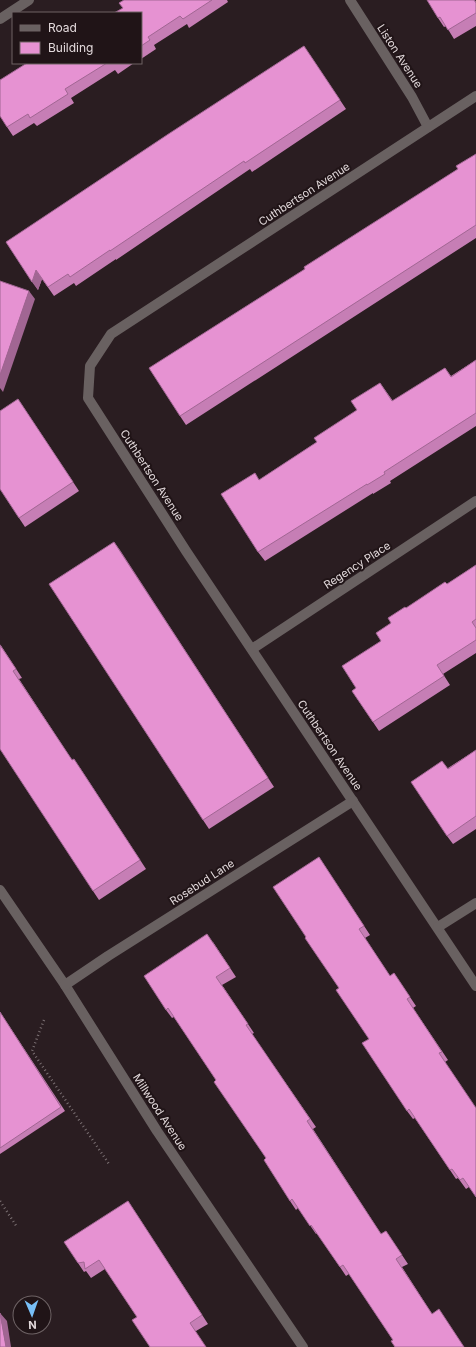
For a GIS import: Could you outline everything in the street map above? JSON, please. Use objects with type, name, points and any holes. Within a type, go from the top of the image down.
[{"type":"street","points":[[0,19],[29,0]]},
{"type":"street","name":"Liston Avenue","points":[[350,0],[412,97],[428,127]]},
{"type":"street","name":"Cuthbertson Avenue","points":[[476,96],[111,334],[90,366],[88,398],[252,649],[438,926],[476,986]]},
{"type":"street","name":"Regency Place","points":[[252,649],[476,501]]},
{"type":"street","name":"Rosebud Lane","points":[[65,985],[134,939],[353,800]]},
{"type":"street","name":"Millwood Avenue","points":[[0,890],[65,985],[157,1131],[302,1347]]},
{"type":"street","points":[[438,926],[476,903]]},
{"type":"path","points":[[44,1020],[32,1051],[109,1164]]},
{"type":"path","points":[[0,1201],[17,1227]]},
{"type":"building","points":[[124,0],[212,0],[183,19],[180,16],[148,37],[150,40],[142,45],[142,12],[116,12],[123,8],[119,3]]},
{"type":"building","points":[[427,0],[474,0],[476,3],[476,13],[448,30],[440,17],[438,18]]},
{"type":"building","points":[[304,46],[340,100],[245,163],[244,161],[70,277],[68,274],[48,287],[36,270],[32,282],[6,242]]},
{"type":"building","points":[[25,64],[105,64],[65,89],[68,94],[30,118],[28,114],[7,127],[0,116],[0,80]]},
{"type":"building","points":[[476,154],[476,225],[180,416],[149,368],[305,269],[304,267],[458,169],[456,166]]},
{"type":"building","points":[[0,281],[29,291],[0,375]]},
{"type":"building","points":[[476,360],[476,413],[384,472],[385,474],[258,552],[221,494],[255,473],[259,480],[317,442],[314,438],[357,410],[351,401],[380,383],[392,401],[445,368],[451,377]]},
{"type":"building","points":[[18,399],[73,482],[19,518],[0,489],[0,411]]},
{"type":"building","points":[[114,542],[268,778],[203,820],[49,584]]},
{"type":"building","points":[[476,565],[476,619],[472,622],[476,628],[476,640],[437,665],[444,676],[373,722],[352,691],[356,688],[342,666],[381,641],[376,633],[391,623],[388,618],[445,582],[447,584]]},
{"type":"building","points":[[0,645],[16,669],[13,671],[72,760],[74,759],[140,860],[93,891],[0,749]]},
{"type":"building","points":[[476,750],[476,816],[447,836],[411,782],[442,761],[448,769]]},
{"type":"building","points":[[319,857],[364,926],[359,929],[390,976],[394,973],[410,997],[407,999],[442,1052],[439,1053],[476,1108],[476,1197],[463,1178],[460,1180],[452,1169],[450,1170],[409,1109],[407,1111],[362,1043],[369,1039],[336,990],[339,988],[273,887]]},
{"type":"building","points":[[207,934],[230,968],[216,977],[248,1024],[246,1025],[310,1119],[307,1121],[381,1234],[386,1231],[402,1255],[396,1259],[432,1314],[439,1309],[464,1347],[395,1347],[391,1341],[393,1340],[343,1265],[340,1267],[292,1199],[290,1201],[264,1160],[266,1158],[214,1082],[216,1080],[168,1008],[166,1010],[144,976]]},
{"type":"building","points":[[0,1012],[61,1107],[0,1148]]},
{"type":"building","points":[[128,1201],[202,1315],[190,1323],[206,1347],[150,1347],[132,1320],[137,1317],[99,1260],[85,1269],[84,1262],[78,1263],[64,1242]]},
{"type":"building","points":[[0,1313],[6,1347],[0,1347]]}]
